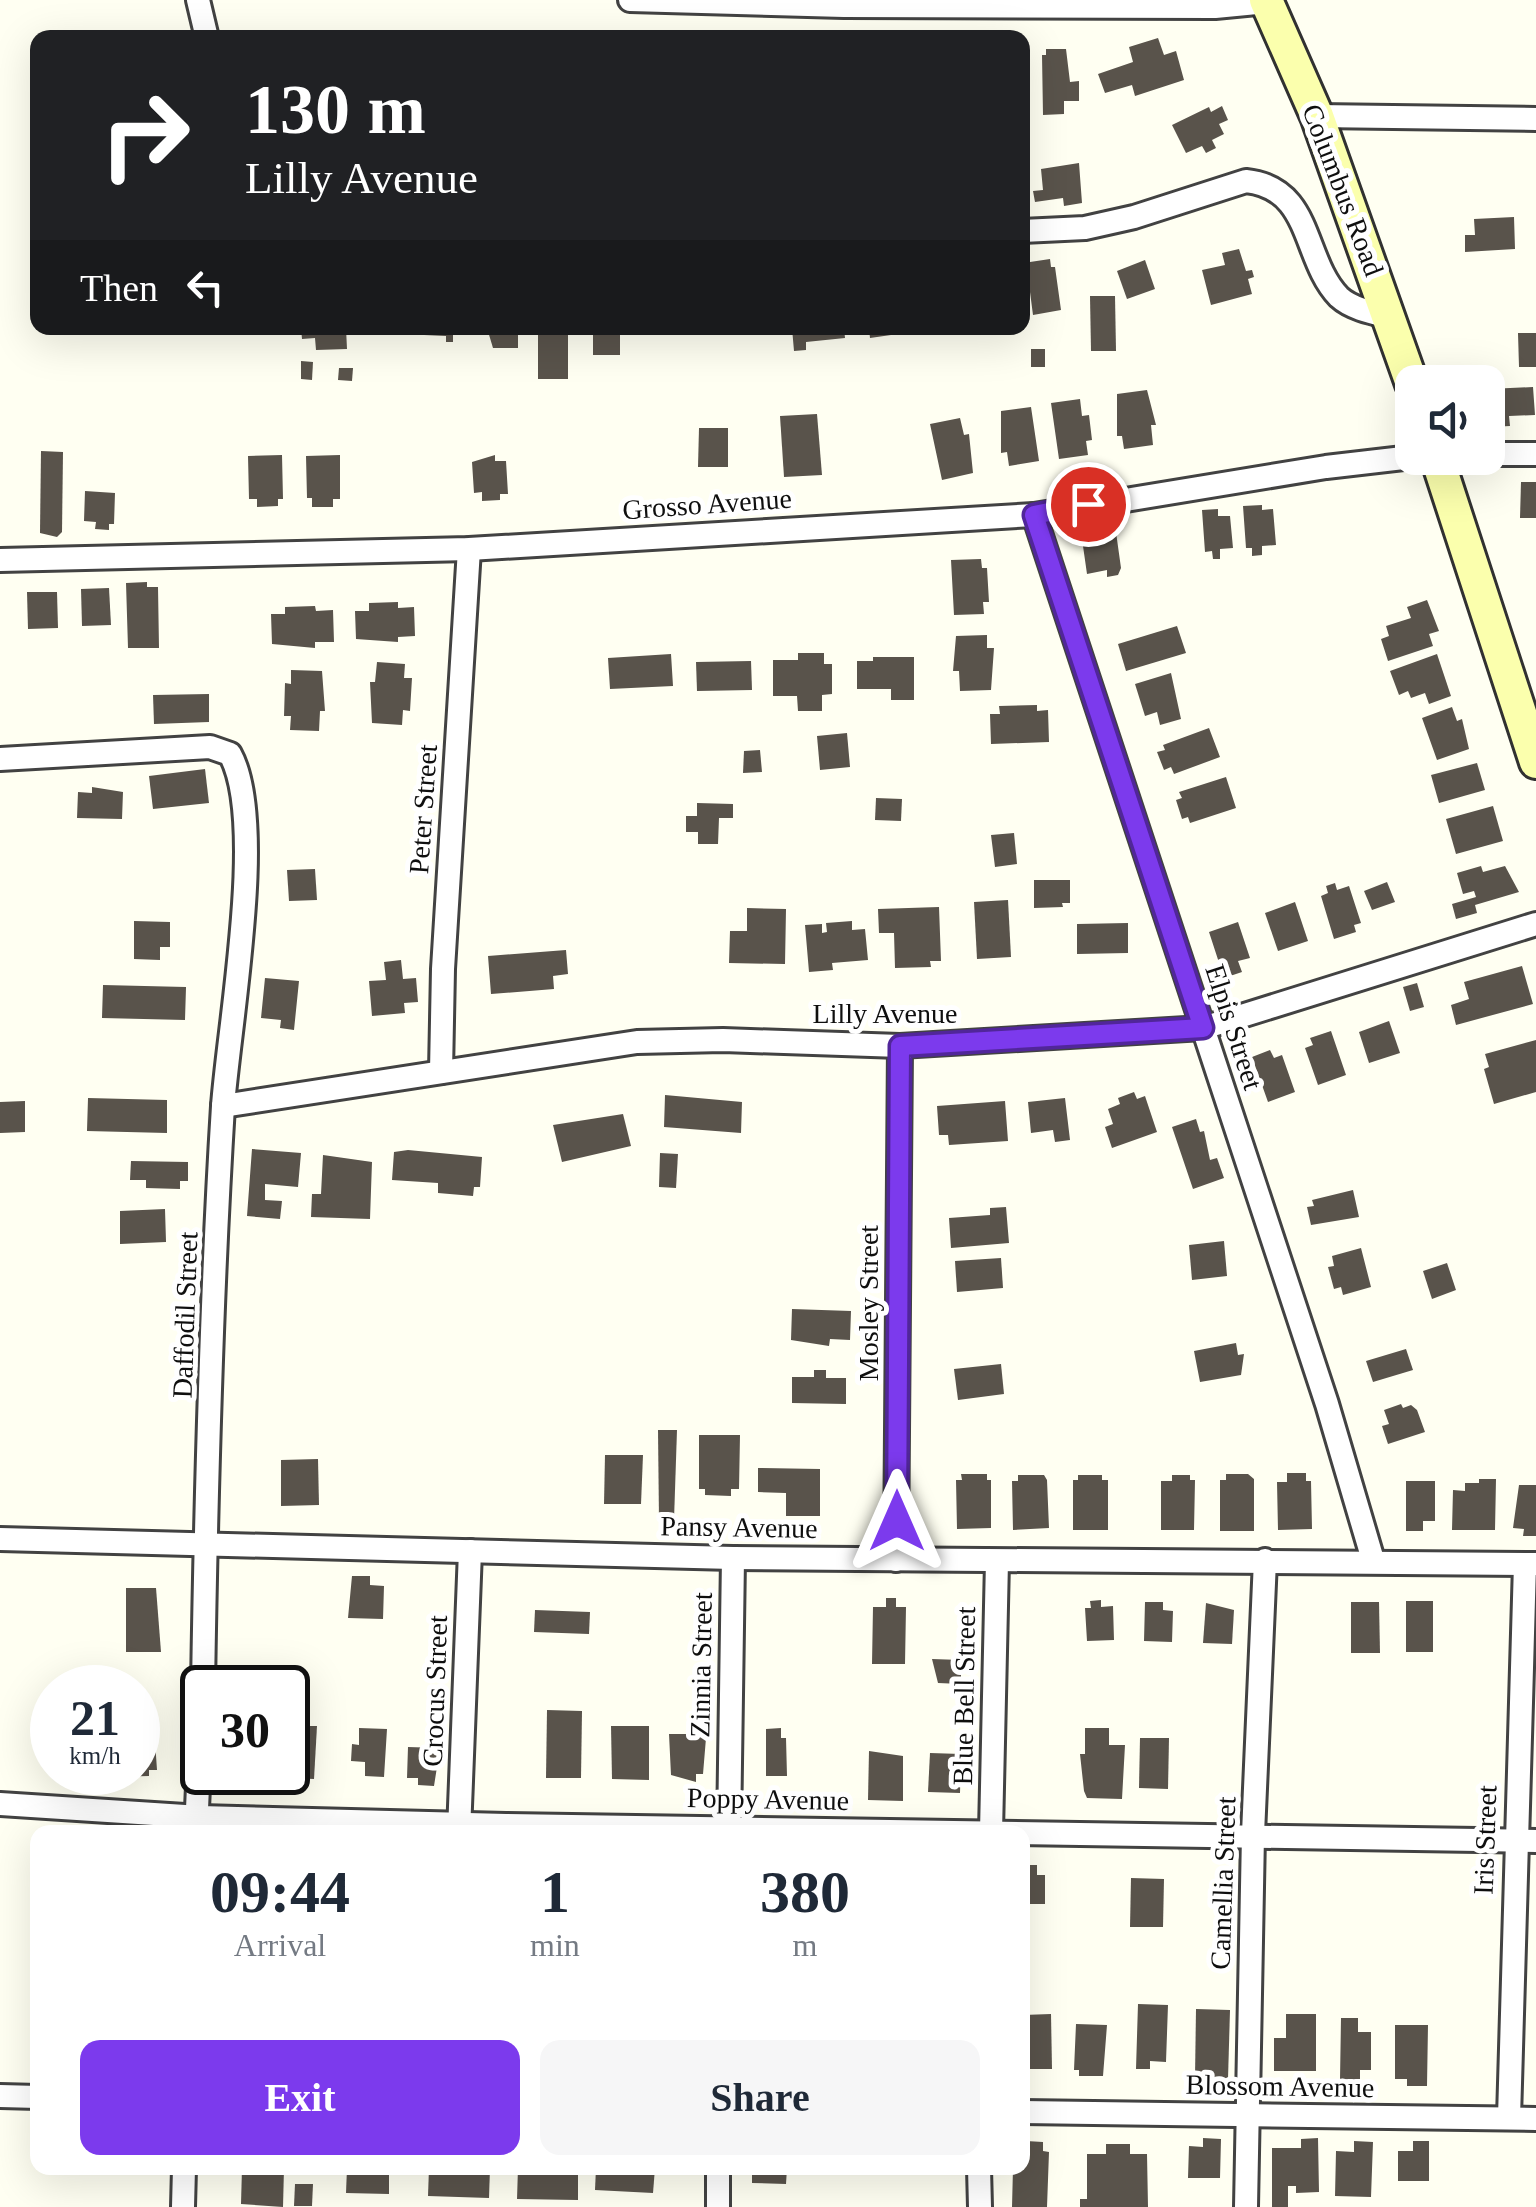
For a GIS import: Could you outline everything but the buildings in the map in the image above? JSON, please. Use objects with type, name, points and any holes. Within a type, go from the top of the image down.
[{"type":"street","points":[[198,0],[205,30]]},
{"type":"street","points":[[630,0],[844,6],[1215,6],[1266,1]]},
{"type":"street","name":"Columbus Road","points":[[1266,1],[1317,116],[1406,365]]},
{"type":"street","points":[[1317,116],[1536,119]]},
{"type":"street","points":[[1030,231],[1085,228],[1246,181],[1268,184],[1285,195],[1339,297],[1390,317]]},
{"type":"street","points":[[1505,454],[1536,454]]},
{"type":"street","name":"Grosso Avenue","points":[[0,560],[469,549],[1034,515],[1395,459]]},
{"type":"street","points":[[1443,475],[1536,762]]},
{"type":"street","name":"Elpis Street","points":[[1034,515],[1373,1560]]},
{"type":"street","name":"Peter Street","points":[[441,1072],[443,969],[469,549]]},
{"type":"street","name":"Daffodil Street","points":[[0,758],[210,746],[230,754],[238,768],[246,835],[224,1106],[203,1665]]},
{"type":"street","name":"Lilly Avenue","points":[[224,1106],[636,1042],[723,1040],[900,1046],[1203,1028],[1536,924]]},
{"type":"street","name":"Mosley Street","points":[[896,1560],[900,1046]]},
{"type":"street","name":"Pansy Avenue","points":[[0,1539],[733,1558],[1530,1564]]},
{"type":"street","name":"Crocus Street","points":[[460,1825],[470,1551]]},
{"type":"street","name":"Zinnia Street","points":[[729,1825],[733,1558]]},
{"type":"street","name":"Camellia Street","points":[[1246,2207],[1253,1834],[1265,1560]]},
{"type":"street","name":"Blue Bell Street","points":[[991,1825],[997,1561]]},
{"type":"street","name":"Iris Street","points":[[1509,2118],[1525,1841],[1530,1564]]},
{"type":"street","name":"Daffodil Street","points":[[198,1824],[199,1795]]},
{"type":"street","name":"Poppy Avenue","points":[[0,1804],[198,1824],[285,1825]]},
{"type":"street","name":"Poppy Avenue","points":[[1030,1831],[1525,1841]]},
{"type":"street","points":[[0,2096],[30,2097]]},
{"type":"street","name":"Blossom Avenue","points":[[1030,2112],[1536,2119]]},
{"type":"street","points":[[182,2207],[184,2175]]},
{"type":"street","points":[[718,2175],[718,2207]]},
{"type":"street","points":[[979,2175],[980,2207]]},
{"type":"route","points":[[897,1521],[900,1046],[1203,1028],[1034,515],[1088,504]]}]
